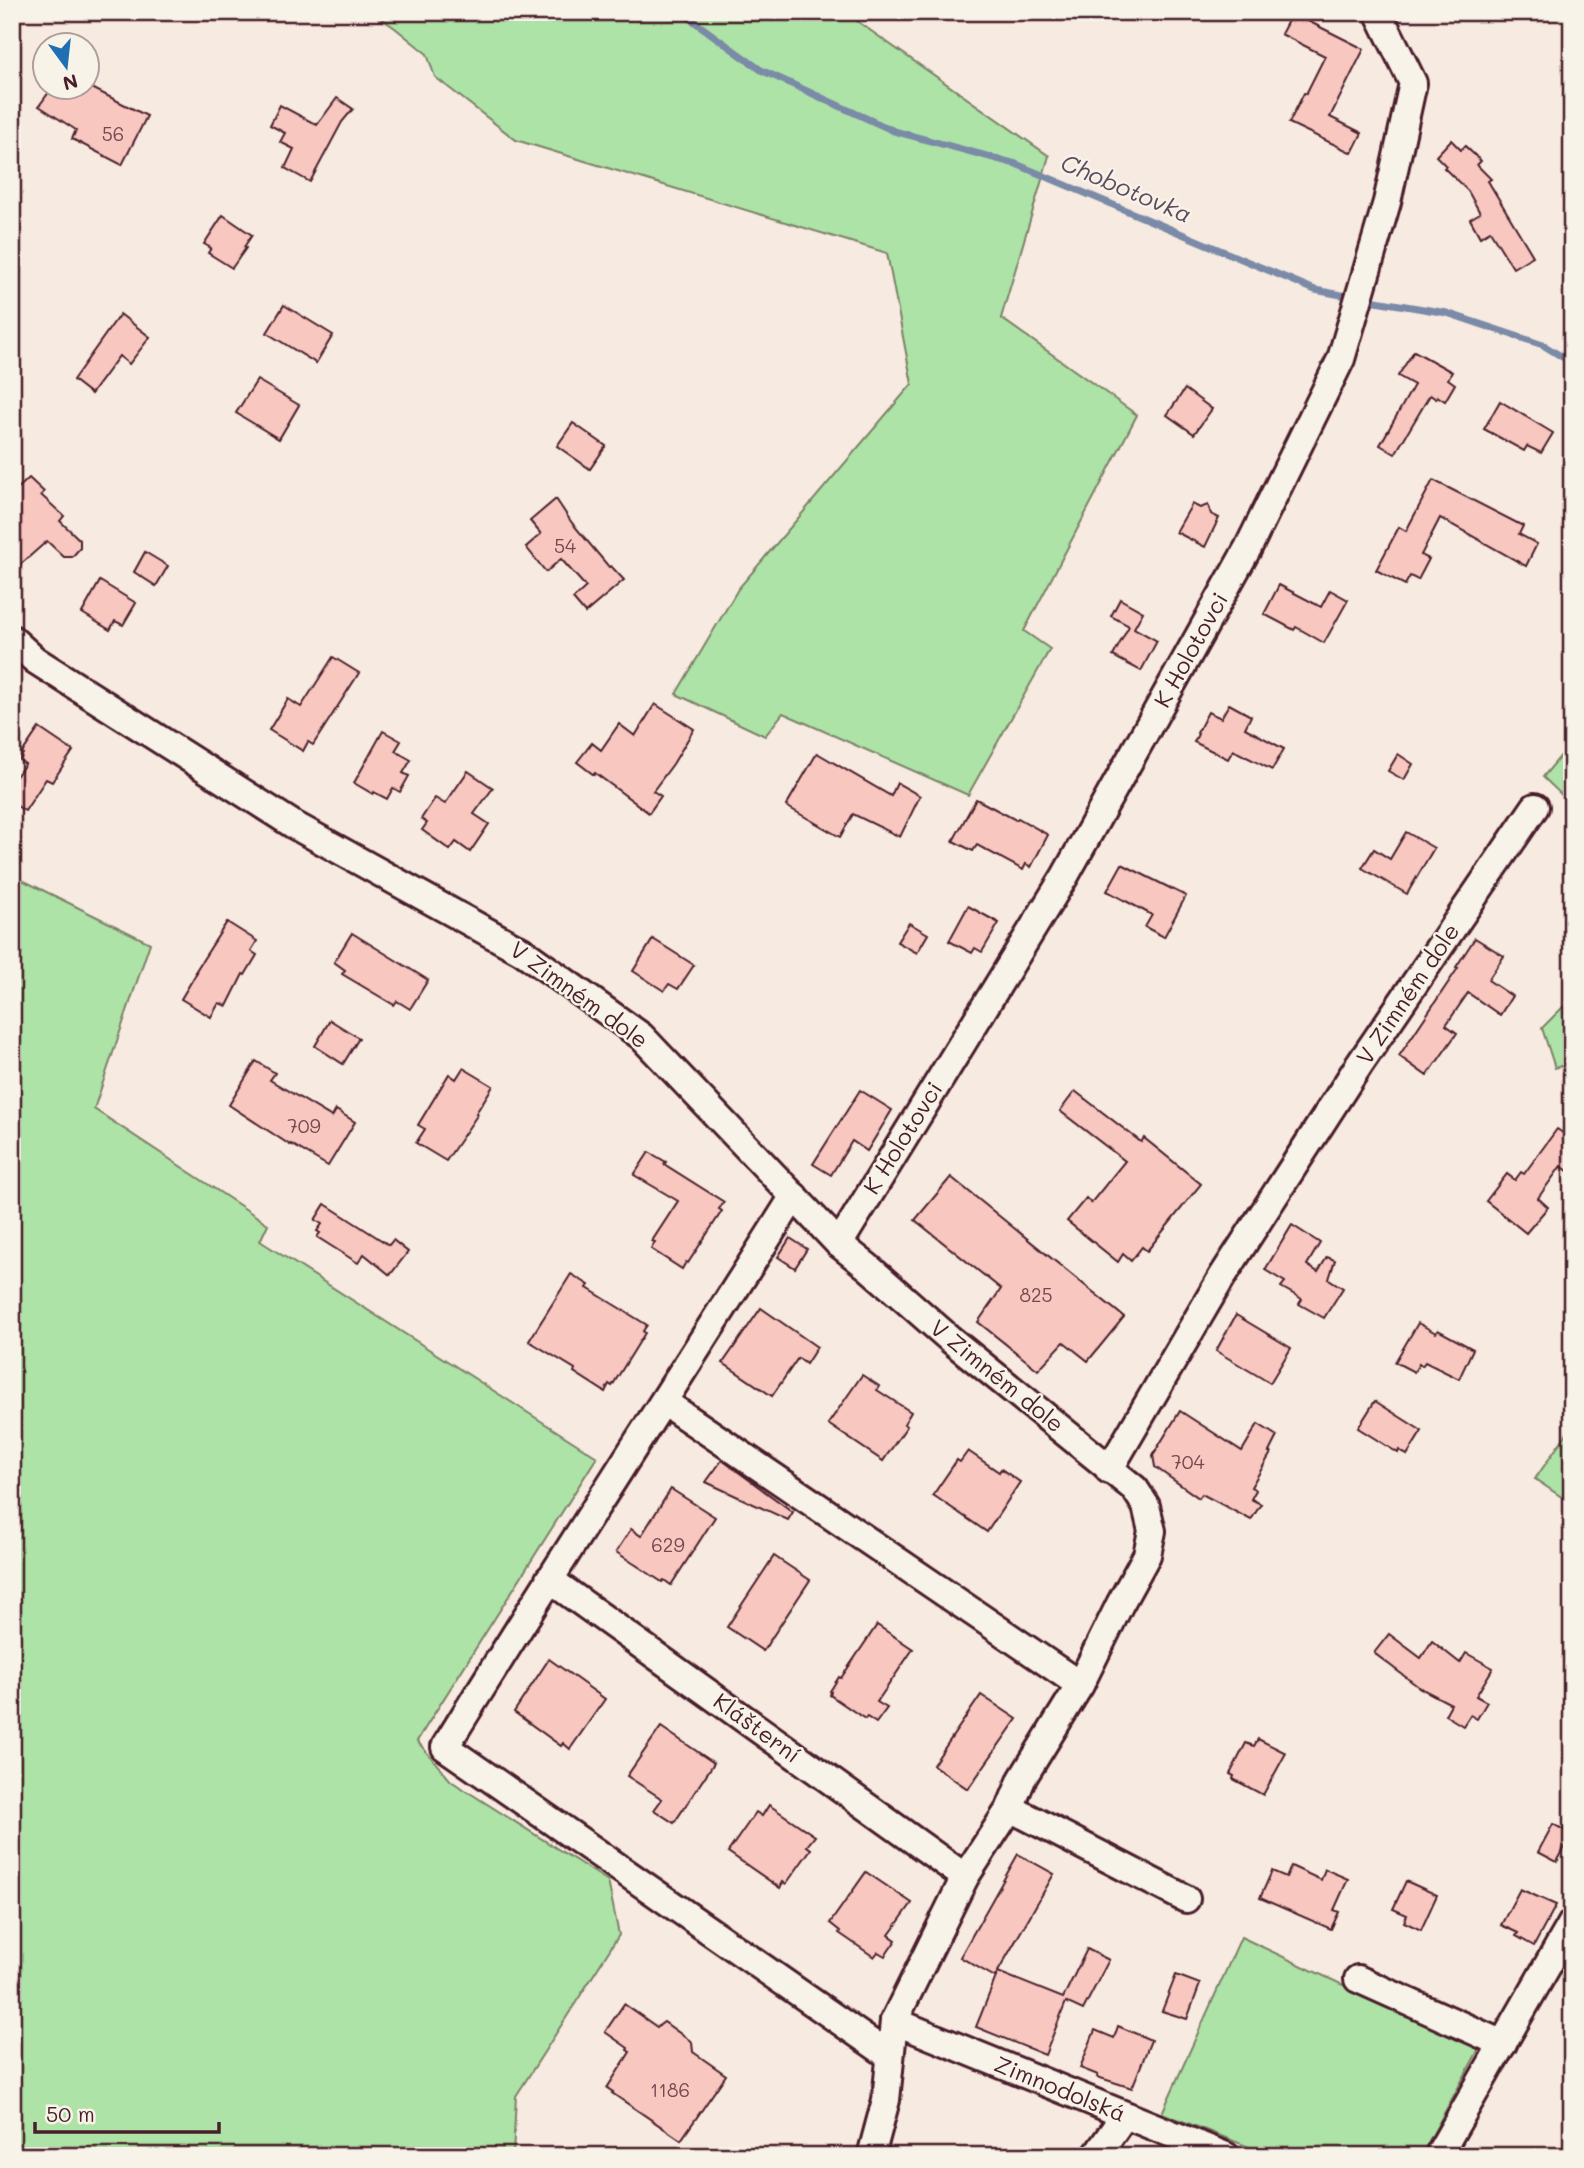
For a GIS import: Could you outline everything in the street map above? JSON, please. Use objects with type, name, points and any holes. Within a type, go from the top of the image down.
[{"type":"street","name":"K Holotovci","points":[[839,1244],[1065,877],[1248,548],[1341,359],[1387,202],[1413,83],[1389,17]]},
{"type":"street","name":"V Zimném dole","points":[[12,639],[35,660],[294,825],[533,959],[641,1036],[839,1244],[950,1339],[1135,1489],[1146,1506],[1152,1531],[1147,1555],[1080,1685]]},
{"type":"street","name":"V Zimném dole","points":[[1110,1470],[1236,1254],[1367,1054],[1535,807]]},
{"type":"street","points":[[794,1196],[549,1579],[445,1748],[890,2056]]},
{"type":"street","points":[[664,1402],[1080,1685],[1022,1779],[1010,1808],[965,1878],[894,2021],[886,2100],[871,2156]]},
{"type":"street","name":"Klášterní","points":[[549,1579],[965,1878]]},
{"type":"street","points":[[1010,1808],[1185,1899]]},
{"type":"street","points":[[1438,2156],[1572,1923]]},
{"type":"street","points":[[1358,1979],[1503,2044]]},
{"type":"street","name":"Zimnodolská","points":[[894,2021],[1226,2156]]},
{"type":"street","points":[[1096,2156],[1124,2116]]},
{"type":"green space","points":[[372,12],[844,12],[1049,156],[1001,318],[1137,415],[1024,631],[1050,649],[968,795],[783,713],[765,736],[676,694],[738,589],[912,384],[887,253],[516,140],[435,77],[427,54]]},
{"type":"green space","points":[[1572,742],[1572,805],[1543,777]]},
{"type":"green space","points":[[12,875],[150,943],[94,1109],[268,1224],[260,1241],[597,1457],[417,1741],[451,1781],[608,1881],[619,1935],[516,2096],[513,2156],[12,2156]]},
{"type":"green space","points":[[1572,998],[1572,1062],[1555,1068],[1542,1028]]},
{"type":"green space","points":[[1572,1426],[1572,1504],[1535,1479]]},
{"type":"green space","points":[[1241,1937],[1479,2049],[1421,2156],[1272,2156],[1162,2113]]},
{"type":"building","points":[[1292,13],[1364,49],[1330,117],[1362,133],[1352,153],[1289,123],[1325,56],[1281,34]]},
{"type":"building","points":[[102,93],[147,116],[122,165],[72,139],[76,130],[39,106],[42,102],[102,102]]},
{"type":"building","points":[[337,98],[353,109],[342,122],[310,182],[285,168],[294,149],[280,142],[285,133],[270,125],[280,105],[317,125]]},
{"type":"building","points":[[1451,140],[1461,150],[1465,146],[1481,161],[1477,165],[1491,179],[1488,181],[1533,256],[1513,268],[1490,231],[1480,237],[1470,219],[1480,213],[1468,191],[1444,168],[1446,166],[1436,156]]},
{"type":"building","points":[[223,215],[252,235],[232,268],[208,253],[211,248],[204,244]]},
{"type":"building","points":[[284,305],[333,335],[316,363],[267,333]]},
{"type":"building","points":[[120,314],[150,337],[129,364],[119,356],[91,394],[73,380]]},
{"type":"building","points":[[1414,351],[1452,372],[1448,379],[1455,384],[1445,401],[1430,395],[1395,454],[1380,445],[1414,385],[1398,376]]},
{"type":"building","points":[[257,380],[299,405],[279,439],[236,413]]},
{"type":"building","points":[[1185,389],[1212,409],[1194,434],[1167,415]]},
{"type":"building","points":[[1500,401],[1553,433],[1541,453],[1527,446],[1524,451],[1484,429]]},
{"type":"building","points":[[573,423],[606,446],[590,469],[557,446]]},
{"type":"building","points":[[29,478],[44,492],[41,495],[64,516],[60,521],[80,540],[80,548],[72,557],[64,557],[47,541],[12,572],[12,494]]},
{"type":"building","points":[[1433,480],[1523,526],[1519,534],[1537,544],[1526,566],[1440,518],[1421,555],[1429,559],[1418,580],[1410,576],[1405,585],[1376,570],[1399,527],[1406,531]]},
{"type":"building","points":[[556,499],[572,523],[609,567],[624,580],[585,613],[573,599],[586,587],[561,559],[546,572],[526,547],[541,534],[530,521]]},
{"type":"building","points":[[1192,504],[1200,508],[1208,505],[1211,514],[1219,518],[1205,547],[1176,532]]},
{"type":"building","points":[[145,552],[168,566],[156,586],[134,572]]},
{"type":"building","points":[[100,581],[136,603],[123,625],[115,621],[110,630],[82,613]]},
{"type":"building","points":[[1279,585],[1321,607],[1330,590],[1348,600],[1324,643],[1296,627],[1294,630],[1264,614]]},
{"type":"building","points":[[1120,599],[1143,612],[1134,628],[1157,641],[1141,671],[1113,656],[1129,626],[1111,616]]},
{"type":"building","points":[[333,657],[359,673],[313,745],[308,742],[303,751],[269,730],[288,699],[301,707]]},
{"type":"building","points":[[655,704],[694,729],[653,791],[661,796],[649,813],[577,762],[592,743],[601,750],[619,724],[635,736]]},
{"type":"building","points":[[1229,704],[1251,716],[1245,728],[1284,749],[1272,770],[1233,750],[1228,759],[1194,742],[1208,712],[1221,718]]},
{"type":"building","points":[[39,728],[73,751],[52,782],[46,779],[25,811],[12,803],[12,782],[25,764],[19,760],[22,753]]},
{"type":"building","points":[[383,731],[401,741],[395,751],[411,760],[403,773],[409,776],[400,792],[393,788],[387,799],[354,783]]},
{"type":"building","points":[[817,753],[891,796],[897,783],[920,796],[900,837],[853,814],[840,837],[786,806]]},
{"type":"building","points":[[1398,754],[1413,764],[1404,780],[1388,771]]},
{"type":"building","points":[[468,771],[493,788],[474,814],[489,824],[470,852],[456,842],[450,850],[422,830],[427,823],[421,819],[435,798],[445,804]]},
{"type":"building","points":[[976,799],[1048,835],[1031,867],[1026,864],[1023,870],[977,845],[973,851],[953,841]]},
{"type":"building","points":[[1406,832],[1434,848],[1407,894],[1362,868],[1374,849],[1390,859]]},
{"type":"building","points":[[1122,864],[1186,896],[1164,937],[1145,927],[1152,915],[1107,891]]},
{"type":"building","points":[[968,906],[999,923],[982,952],[975,948],[972,953],[949,941]]},
{"type":"building","points":[[227,922],[257,941],[251,951],[257,955],[245,975],[243,974],[227,1006],[219,1003],[211,1017],[181,999]]},
{"type":"building","points":[[909,923],[928,934],[917,953],[897,942]]},
{"type":"building","points":[[352,933],[428,980],[410,1009],[397,1001],[394,1005],[342,974],[345,970],[334,962]]},
{"type":"building","points":[[1475,938],[1504,956],[1488,980],[1512,996],[1500,1015],[1468,993],[1446,1025],[1457,1033],[1427,1076],[1399,1056]]},
{"type":"building","points":[[653,939],[694,965],[678,989],[669,984],[664,991],[633,971]]},
{"type":"building","points":[[330,1020],[359,1038],[343,1064],[315,1046]]},
{"type":"building","points":[[256,1061],[275,1073],[270,1080],[332,1117],[336,1110],[355,1122],[328,1166],[229,1105]]},
{"type":"building","points":[[463,1068],[493,1086],[476,1113],[478,1114],[446,1161],[416,1143],[425,1129],[418,1125],[449,1074],[456,1079]]},
{"type":"building","points":[[860,1090],[892,1110],[867,1151],[852,1141],[831,1175],[813,1164]]},
{"type":"building","points":[[1075,1091],[1141,1142],[1144,1138],[1201,1184],[1147,1251],[1142,1247],[1131,1261],[1123,1254],[1118,1262],[1067,1221],[1086,1198],[1091,1203],[1125,1161],[1060,1111]]},
{"type":"building","points":[[1557,1129],[1572,1139],[1572,1174],[1561,1166],[1538,1198],[1548,1207],[1526,1233],[1486,1201],[1507,1174],[1515,1180],[1521,1172],[1524,1174]]},
{"type":"building","points":[[649,1152],[724,1202],[719,1209],[722,1211],[682,1269],[651,1249],[655,1242],[652,1241],[678,1201],[634,1175]]},
{"type":"building","points":[[951,1177],[1124,1317],[1088,1361],[1064,1342],[1038,1370],[978,1322],[1001,1289],[915,1220]]},
{"type":"building","points":[[325,1204],[389,1245],[393,1240],[408,1252],[390,1275],[364,1254],[358,1263],[317,1237],[320,1233],[317,1231],[322,1224],[315,1220]]},
{"type":"building","points":[[1292,1225],[1320,1243],[1307,1265],[1318,1272],[1327,1257],[1335,1260],[1329,1279],[1343,1288],[1324,1318],[1299,1304],[1302,1299],[1281,1287],[1285,1282],[1265,1270]]},
{"type":"building","points":[[790,1238],[807,1249],[795,1268],[778,1257]]},
{"type":"building","points":[[571,1274],[589,1285],[587,1288],[647,1325],[643,1331],[645,1333],[612,1386],[609,1384],[605,1392],[574,1372],[575,1369],[529,1341]]},
{"type":"building","points":[[761,1308],[817,1347],[806,1364],[798,1358],[772,1396],[723,1363]]},
{"type":"building","points":[[1236,1315],[1291,1348],[1270,1383],[1216,1351]]},
{"type":"building","points":[[1418,1323],[1436,1333],[1438,1330],[1473,1349],[1459,1379],[1425,1362],[1422,1366],[1419,1364],[1414,1372],[1395,1362]]},
{"type":"building","points":[[862,1375],[879,1386],[877,1390],[911,1412],[904,1424],[907,1426],[883,1461],[828,1424]]},
{"type":"building","points":[[1375,1401],[1422,1431],[1407,1455],[1399,1450],[1398,1453],[1358,1428]]},
{"type":"building","points":[[1180,1411],[1242,1451],[1258,1424],[1277,1436],[1269,1452],[1271,1453],[1251,1487],[1256,1490],[1251,1499],[1261,1504],[1251,1520],[1202,1494],[1199,1498],[1155,1467],[1153,1455]]},
{"type":"building","points":[[968,1451],[999,1472],[1001,1469],[1020,1482],[987,1532],[933,1495],[957,1460],[960,1462]]},
{"type":"building","points":[[722,1460],[793,1512],[788,1520],[706,1482]]},
{"type":"building","points":[[671,1489],[715,1517],[671,1585],[616,1552],[631,1529],[641,1536]]},
{"type":"building","points":[[774,1556],[810,1580],[763,1651],[727,1627]]},
{"type":"building","points":[[877,1625],[913,1649],[877,1702],[887,1708],[876,1723],[867,1717],[865,1719],[830,1695],[830,1691]]},
{"type":"building","points":[[1389,1634],[1421,1658],[1432,1641],[1460,1663],[1466,1653],[1493,1668],[1476,1696],[1487,1702],[1477,1719],[1470,1715],[1463,1726],[1445,1715],[1451,1704],[1420,1688],[1374,1653]]},
{"type":"building","points":[[549,1659],[605,1699],[570,1749],[563,1743],[561,1746],[514,1712]]},
{"type":"building","points":[[981,1695],[1017,1719],[968,1789],[933,1765]]},
{"type":"building","points":[[661,1727],[714,1763],[674,1823],[654,1810],[662,1799],[627,1776]]},
{"type":"building","points":[[1258,1739],[1286,1753],[1263,1795],[1233,1779],[1234,1776],[1230,1774],[1246,1743],[1254,1746]]},
{"type":"building","points":[[769,1805],[815,1836],[807,1846],[811,1849],[786,1884],[783,1882],[780,1888],[728,1852],[756,1812],[762,1816]]},
{"type":"building","points":[[1553,1824],[1572,1834],[1557,1862],[1538,1852]]},
{"type":"building","points":[[1018,1854],[1054,1874],[995,1977],[960,1957]]},
{"type":"building","points":[[1291,1866],[1321,1880],[1325,1869],[1348,1879],[1334,1910],[1339,1912],[1331,1929],[1260,1898],[1272,1871],[1286,1877]]},
{"type":"building","points":[[866,1872],[912,1903],[889,1935],[896,1940],[885,1956],[878,1952],[874,1957],[839,1933],[830,1923]]},
{"type":"building","points":[[1406,1881],[1437,1895],[1421,1930],[1404,1922],[1407,1915],[1393,1909]]},
{"type":"building","points":[[1520,1889],[1556,1905],[1534,1946],[1516,1936],[1518,1933],[1501,1925]]},
{"type":"building","points":[[1087,1949],[1109,1960],[1083,2010],[1066,2002],[1045,2055],[976,2027],[998,1972],[1063,1998]]},
{"type":"building","points":[[1176,1975],[1200,1984],[1187,2019],[1162,2011]]},
{"type":"building","points":[[624,2004],[657,2027],[664,2022],[692,2042],[693,2052],[726,2075],[681,2140],[607,2088],[630,2052],[605,2032]]},
{"type":"building","points":[[1118,2026],[1151,2040],[1132,2088],[1097,2077],[1098,2075],[1080,2068],[1095,2030],[1114,2038]]},
{"type":"waterway","name":"Chobotovka","points":[[681,12],[761,70],[894,131],[1016,164],[1315,290],[1352,297]]},
{"type":"waterway","name":"Chobotovka","points":[[1364,299],[1447,313],[1543,345],[1572,363]]}]
